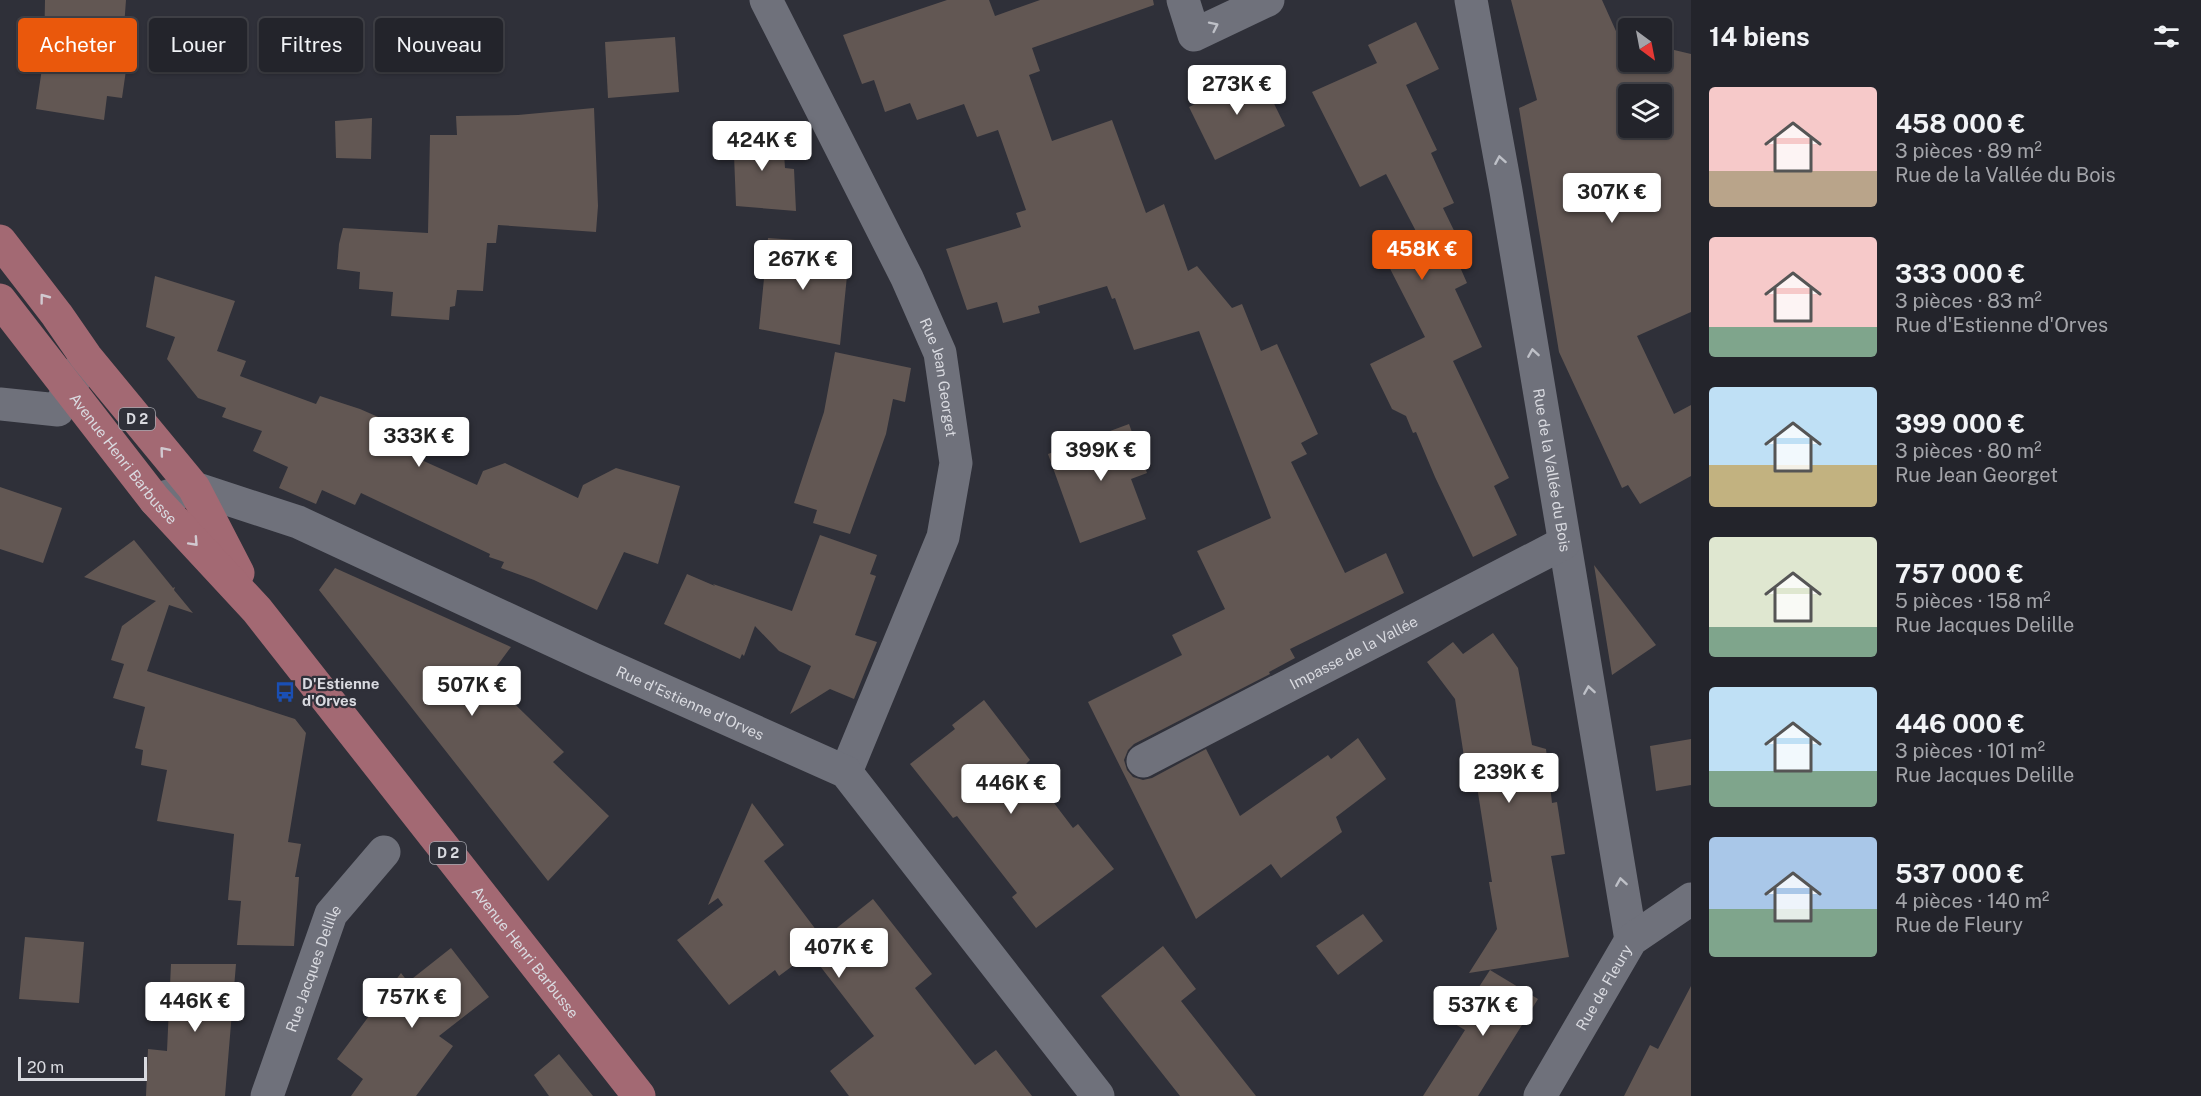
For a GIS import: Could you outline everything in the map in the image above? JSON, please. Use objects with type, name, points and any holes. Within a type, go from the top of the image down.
[{"type":"main road","name":"Avenue Henri Barbusse","points":[[0,241],[86,357],[194,488],[256,609]]},
{"type":"main road","name":"Avenue Henri Barbusse","points":[[0,300],[155,500],[256,609],[639,1096]]},
{"type":"street","name":"Rue Jean Georget","points":[[766,0],[908,278],[940,353],[956,463],[943,537],[846,772]]},
{"type":"street","points":[[1183,0],[1194,35],[1268,0]]},
{"type":"street","name":"Rue de la Vallée du Bois","points":[[1472,0],[1631,940]]},
{"type":"street","points":[[0,404],[58,410],[70,392],[86,357]]},
{"type":"street","name":"Rue d'Estienne d'Orves","points":[[194,488],[298,522],[593,659],[846,772],[1098,1096]]},
{"type":"street","points":[[155,500],[194,488]]},
{"type":"street","name":"Impasse de la Vallée","points":[[1143,760],[1564,543]]},
{"type":"street","name":"Rue Jacques Delille","points":[[267,1096],[332,914],[384,852]]},
{"type":"street","name":"Rue de Fleury","points":[[1540,1096],[1631,940],[1691,899]]},
{"type":"building","points":[[45,0],[126,0],[125,18],[45,18]]},
{"type":"building","points":[[947,0],[989,0],[995,16],[1040,0],[1153,0],[1154,5],[1032,48],[1040,71],[1029,75],[1052,141],[1112,120],[1146,213],[1164,204],[1188,271],[1197,266],[1232,308],[1242,304],[1261,351],[1277,344],[1318,434],[1301,443],[1307,454],[1291,462],[1345,573],[1386,553],[1404,593],[1290,649],[1295,658],[1269,672],[1270,674],[1134,744],[1128,750],[1124,760],[1127,770],[1133,777],[1143,780],[1152,778],[1206,749],[1240,816],[1328,755],[1331,759],[1358,738],[1386,779],[1336,817],[1342,832],[1281,878],[1271,864],[1196,919],[1088,702],[1182,655],[1172,635],[1225,609],[1197,551],[1271,518],[1199,331],[1134,350],[1115,298],[1112,299],[1107,286],[1038,306],[1040,313],[1003,323],[997,302],[967,310],[946,249],[1021,227],[1016,213],[1026,210],[998,130],[977,137],[964,104],[917,120],[910,103],[885,112],[874,80],[862,84],[843,35]]},
{"type":"building","points":[[1511,0],[1602,0],[1618,36],[1618,72],[1672,72],[1672,49],[1691,54],[1691,312],[1637,336],[1674,414],[1691,405],[1691,476],[1640,504],[1628,485],[1622,488],[1559,352],[1519,108],[1537,100]]},
{"type":"building","points":[[1416,22],[1439,69],[1406,85],[1437,150],[1431,153],[1454,203],[1443,208],[1465,253],[1456,258],[1467,283],[1455,289],[1482,347],[1453,361],[1509,478],[1494,486],[1517,535],[1473,557],[1416,432],[1413,433],[1406,416],[1392,409],[1370,364],[1425,337],[1383,255],[1419,237],[1386,174],[1360,187],[1312,92],[1377,63],[1368,45]]},
{"type":"building","points":[[675,37],[679,92],[608,98],[605,42]]},
{"type":"building","points":[[41,72],[126,72],[122,98],[107,96],[104,120],[36,109]]},
{"type":"building","points":[[1259,73],[1285,126],[1215,160],[1189,107]]},
{"type":"building","points":[[594,108],[598,206],[596,232],[498,225],[496,243],[487,243],[483,291],[457,290],[455,306],[450,307],[449,320],[391,316],[393,292],[359,289],[360,272],[337,269],[343,228],[428,233],[430,135],[457,135],[456,116],[518,115]]},
{"type":"building","points":[[372,118],[371,159],[336,158],[335,121]]},
{"type":"building","points":[[774,127],[775,153],[784,153],[785,168],[794,169],[796,211],[736,206],[733,129]]},
{"type":"building","points":[[768,238],[836,243],[834,274],[847,276],[840,345],[759,329]]},
{"type":"building","points":[[155,276],[235,301],[217,351],[246,361],[240,376],[316,404],[320,396],[360,409],[426,438],[417,458],[477,485],[483,471],[505,463],[578,498],[583,485],[616,468],[680,486],[658,564],[624,552],[597,610],[534,580],[501,568],[504,562],[489,557],[490,554],[361,493],[355,505],[322,490],[316,504],[279,488],[288,467],[253,451],[262,431],[222,417],[226,408],[198,398],[167,359],[175,337],[146,327]]},
{"type":"building","points":[[835,352],[911,368],[905,402],[893,399],[886,434],[850,534],[813,523],[817,510],[794,503],[824,412]]},
{"type":"building","points":[[1129,424],[1147,473],[1131,479],[1146,519],[1080,543],[1048,454]]},
{"type":"building","points":[[0,487],[62,508],[43,563],[0,549]]},
{"type":"building","points":[[820,535],[877,555],[870,574],[876,576],[855,635],[877,642],[854,699],[830,689],[790,714],[811,666],[779,651],[755,626],[744,656],[742,654],[740,659],[664,624],[687,574],[715,586],[713,584],[792,611]]},
{"type":"building","points":[[134,540],[173,588],[175,587],[174,590],[193,613],[169,605],[147,671],[295,719],[306,733],[288,842],[301,844],[295,877],[299,877],[294,946],[237,945],[241,901],[228,900],[234,834],[157,821],[167,770],[141,765],[143,750],[135,748],[145,707],[113,698],[124,664],[111,660],[122,626],[156,601],[84,577]]},
{"type":"building","points":[[1594,565],[1656,645],[1612,675]]},
{"type":"building","points":[[335,568],[511,647],[488,678],[564,752],[553,762],[609,816],[548,881],[319,590]]},
{"type":"building","points":[[1493,633],[1518,668],[1532,745],[1546,749],[1552,803],[1557,802],[1565,854],[1551,856],[1569,957],[1469,973],[1497,929],[1489,882],[1492,882],[1476,780],[1468,782],[1455,699],[1427,662],[1453,642],[1463,654]]},
{"type":"building","points":[[984,700],[1030,760],[1025,765],[1073,828],[1078,824],[1114,869],[1036,928],[1012,897],[1017,893],[957,816],[953,818],[910,764],[955,729],[952,725]]},
{"type":"building","points":[[1691,739],[1691,785],[1656,791],[1650,746]]},
{"type":"building","points":[[752,803],[784,845],[764,861],[823,939],[873,899],[932,974],[915,988],[975,1065],[996,1050],[1032,1096],[849,1096],[830,1071],[874,1036],[810,953],[779,976],[775,970],[729,1005],[677,940],[723,905],[718,898],[708,905]]},
{"type":"building","points":[[1363,914],[1383,941],[1338,975],[1316,946]]},
{"type":"building","points":[[25,937],[84,942],[79,1003],[19,999]]},
{"type":"building","points":[[1163,946],[1196,989],[1181,1001],[1256,1096],[1180,1096],[1101,996]]},
{"type":"building","points":[[451,948],[489,997],[439,1036],[453,1046],[416,1096],[351,1096],[363,1079],[337,1059],[401,973],[408,982]]},
{"type":"building","points":[[171,964],[236,964],[225,1096],[146,1096],[148,1049],[167,1051]]},
{"type":"building","points":[[1490,970],[1538,999],[1478,1096],[1423,1096],[1465,1030],[1455,1024]]},
{"type":"building","points":[[1691,986],[1691,1096],[1624,1096],[1650,1045],[1658,1049]]},
{"type":"building","points":[[559,1054],[593,1096],[549,1096],[534,1075]]},
{"type":"place","name":"D'Estienne d'Orves","points":[[285,692]]}]
